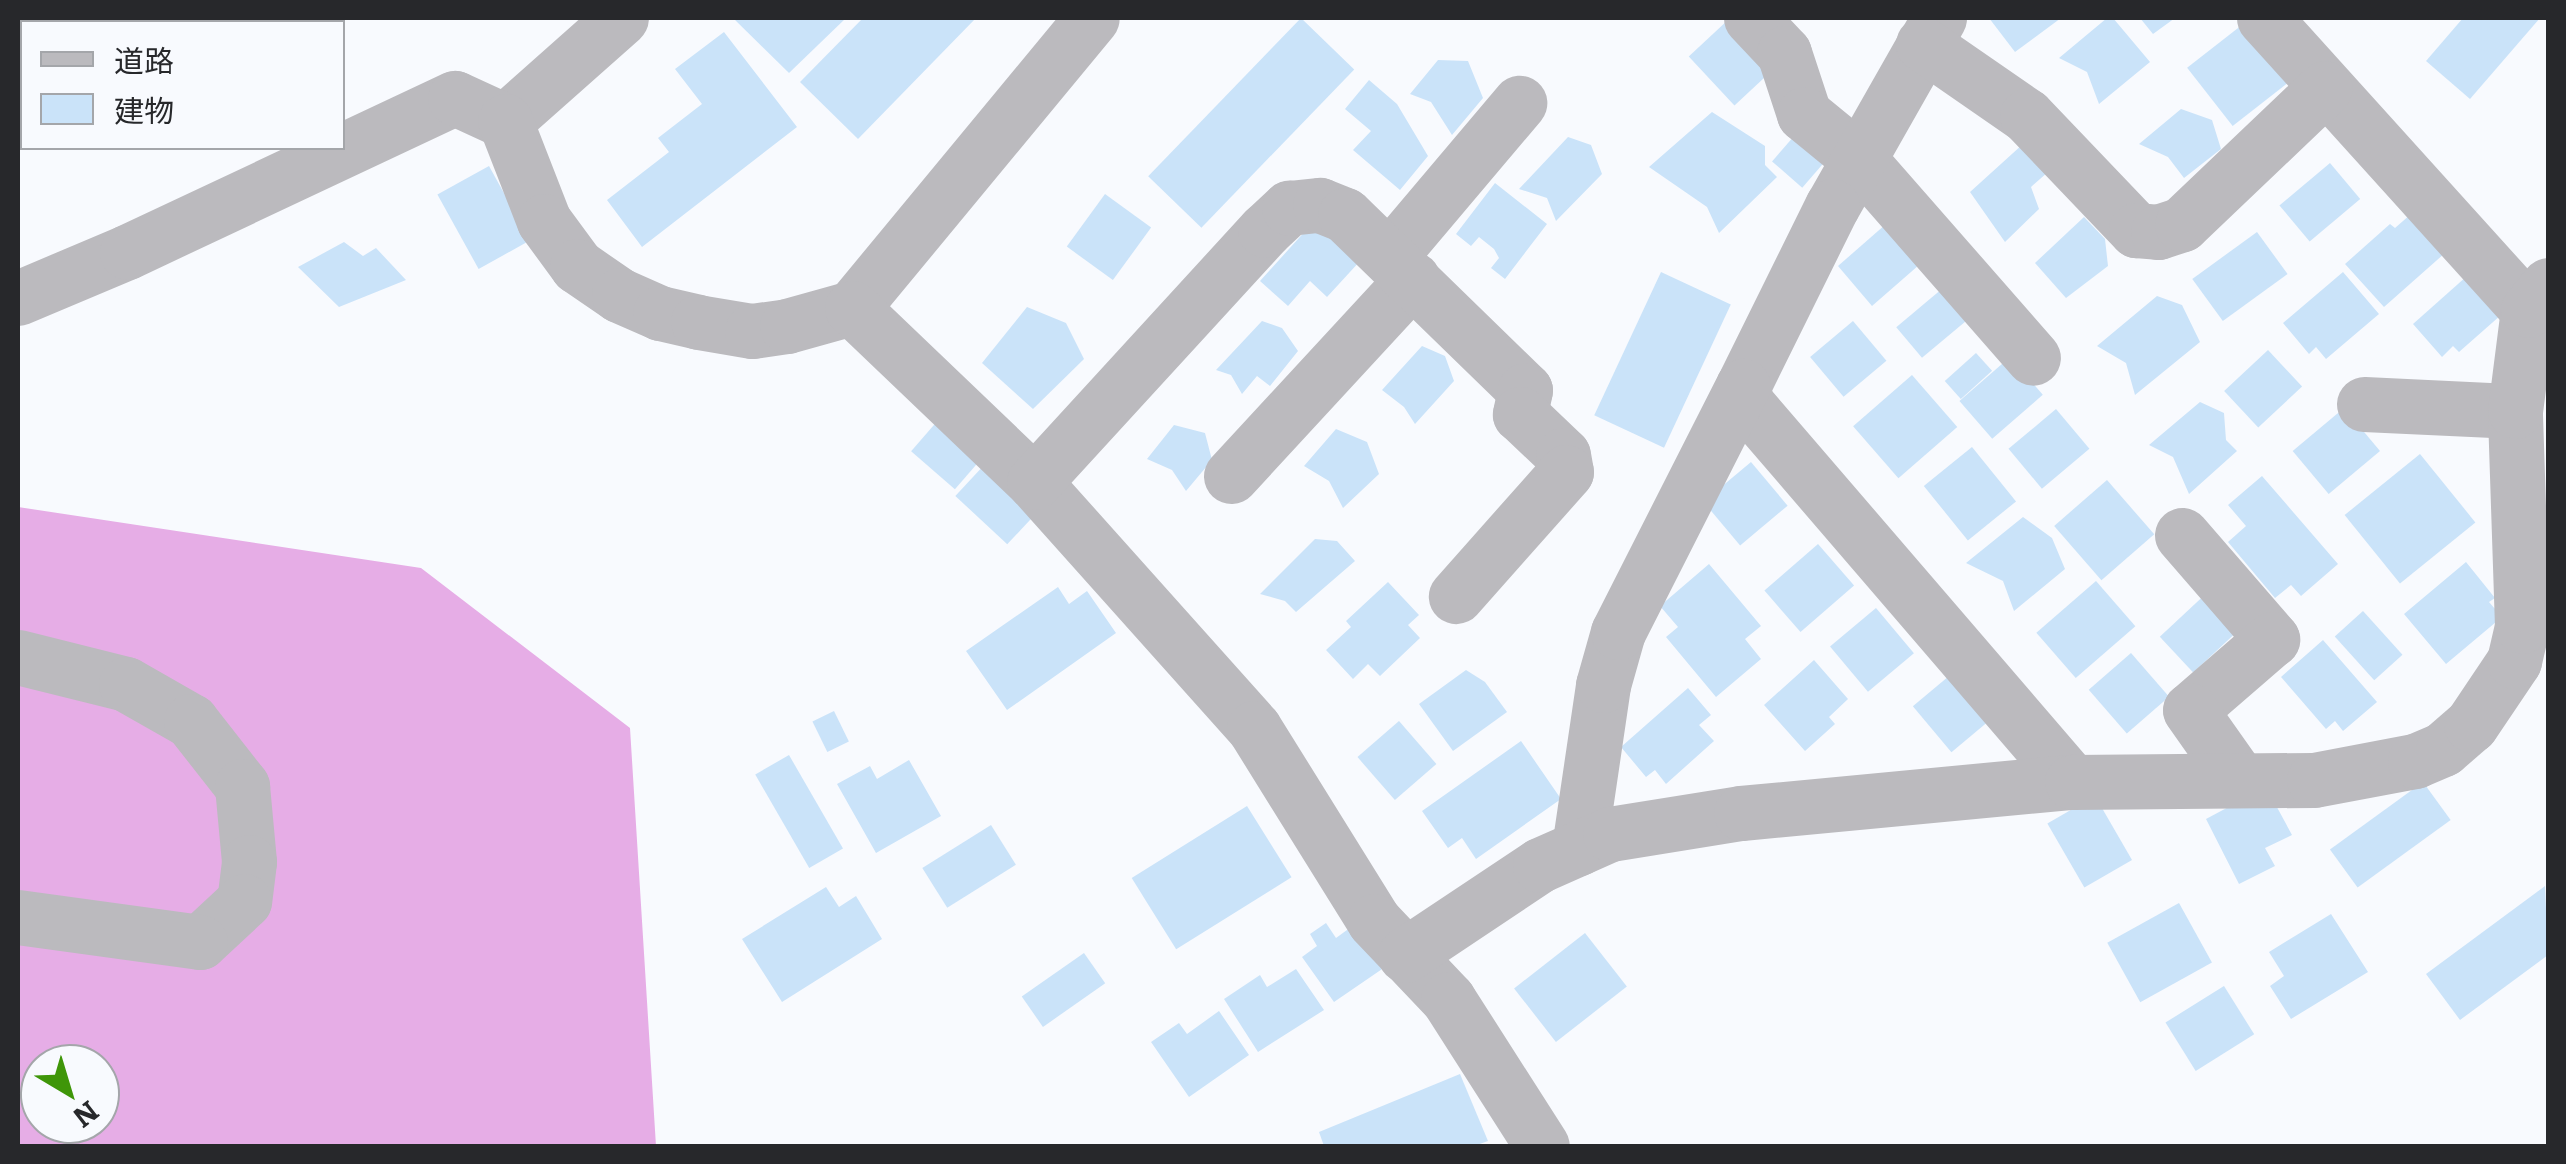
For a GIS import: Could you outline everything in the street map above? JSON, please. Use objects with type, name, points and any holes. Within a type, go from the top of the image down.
[{"type":"street","points":[[505,120],[621,18]]},
{"type":"street","points":[[345,149],[454,98],[505,120],[544,220],[577,266],[619,295],[660,313],[752,331],[852,308],[1092,18]]},
{"type":"street","points":[[1752,18],[1784,53],[1804,114],[1859,158],[2032,358]]},
{"type":"street","points":[[1405,955],[1540,865],[1610,834],[1741,813],[2072,782],[2314,780],[2416,761],[2443,749],[2471,725],[2499,690],[2514,661],[2522,626],[2516,411],[2538,298],[2324,88],[2264,18]]},
{"type":"street","points":[[1579,848],[1602,685],[1618,632],[1859,158],[1931,31],[2028,116],[2136,230],[2158,232],[2182,224],[2324,88]]},
{"type":"street","points":[[1231,476],[1401,268],[1519,104]]},
{"type":"street","points":[[18,298],[127,252],[344,150]]},
{"type":"street","points":[[1034,482],[1289,208],[1320,204],[1345,215],[1525,390],[1520,414],[1564,455],[1566,472],[1456,596]]},
{"type":"street","points":[[852,308],[1034,482],[1254,728],[1374,922],[1448,999],[1542,1146]]},
{"type":"street","points":[[1743,386],[1746,403],[2072,782]]},
{"type":"street","points":[[2364,404],[2516,411]]},
{"type":"street","points":[[2182,535],[2272,639],[2190,710],[2238,778]]},
{"type":"street","points":[[18,657],[126,684],[191,721],[242,786],[249,862],[244,902],[200,942],[18,917]]},
{"type":"shaded area","points":[[18,507],[421,568],[630,728],[656,1146],[18,1146]]},
{"type":"building","points":[[733,18],[846,18],[789,73]]},
{"type":"building","points":[[863,18],[976,18],[858,139],[800,82]]},
{"type":"building","points":[[1301,18],[1354,69],[1201,228],[1148,176]]},
{"type":"building","points":[[1989,18],[2061,18],[2015,52]]},
{"type":"building","points":[[2107,18],[2113,18],[2150,62],[2099,104],[2087,72],[2059,58]]},
{"type":"building","points":[[2140,18],[2175,18],[2153,34]]},
{"type":"building","points":[[2463,18],[2540,18],[2470,99],[2426,61]]},
{"type":"building","points":[[1729,19],[1775,68],[1734,106],[1689,57]]},
{"type":"building","points":[[2247,21],[2293,79],[2233,126],[2187,68]]},
{"type":"building","points":[[724,32],[797,127],[642,247],[607,200],[669,152],[658,138],[702,104],[675,69]]},
{"type":"building","points":[[1438,60],[1468,61],[1483,98],[1452,135],[1431,102],[1410,94]]},
{"type":"building","points":[[1369,80],[1397,104],[1428,156],[1400,190],[1353,150],[1371,131],[1345,109]]},
{"type":"building","points":[[2181,109],[2212,120],[2221,149],[2184,178],[2168,157],[2139,144]]},
{"type":"building","points":[[1712,112],[1765,146],[1765,165],[1777,177],[1719,233],[1707,207],[1649,167]]},
{"type":"building","points":[[1795,135],[1825,161],[1802,188],[1772,161]]},
{"type":"building","points":[[1568,137],[1591,145],[1602,174],[1556,221],[1547,198],[1519,189]]},
{"type":"building","points":[[2023,144],[2048,172],[2031,187],[2039,209],[2005,242],[1970,192]]},
{"type":"building","points":[[2330,163],[2360,199],[2310,241],[2279,205]]},
{"type":"building","points":[[489,166],[530,240],[479,269],[437,195]]},
{"type":"building","points":[[1495,183],[1547,224],[1505,279],[1491,268],[1499,258],[1494,249],[1479,237],[1471,246],[1456,234]]},
{"type":"building","points":[[1105,194],[1151,228],[1113,280],[1067,247]]},
{"type":"building","points":[[2411,214],[2445,253],[2384,307],[2345,264],[2390,224],[2395,228]]},
{"type":"building","points":[[1894,217],[1919,265],[1872,306],[1838,266]]},
{"type":"building","points":[[2084,217],[2105,239],[2108,266],[2066,298],[2035,263]]},
{"type":"building","points":[[1308,228],[1341,229],[1361,260],[1327,297],[1310,281],[1288,306],[1260,281]]},
{"type":"building","points":[[2257,232],[2288,274],[2223,321],[2192,279]]},
{"type":"building","points":[[344,242],[363,256],[376,248],[406,280],[339,307],[298,267]]},
{"type":"building","points":[[1661,272],[1731,305],[1664,448],[1594,415]]},
{"type":"building","points":[[2343,272],[2379,314],[2326,359],[2316,347],[2309,354],[2283,323]]},
{"type":"building","points":[[2467,276],[2501,315],[2459,352],[2453,346],[2442,357],[2413,324]]},
{"type":"building","points":[[1943,288],[1969,319],[1922,358],[1896,327]]},
{"type":"building","points":[[2157,296],[2182,305],[2200,342],[2135,395],[2126,363],[2097,346]]},
{"type":"building","points":[[1027,307],[1066,323],[1084,359],[1033,409],[982,363]]},
{"type":"building","points":[[1262,321],[1282,328],[1298,351],[1270,386],[1257,376],[1242,394],[1231,375],[1216,370]]},
{"type":"building","points":[[1853,321],[1886,361],[1844,397],[1810,357]]},
{"type":"building","points":[[1422,346],[1445,356],[1454,381],[1415,424],[1404,407],[1382,390]]},
{"type":"building","points":[[2268,350],[2302,387],[2258,427],[2224,391]]},
{"type":"building","points":[[1976,353],[1992,371],[1961,399],[1945,381]]},
{"type":"building","points":[[2010,357],[2043,395],[1992,439],[1959,401]]},
{"type":"building","points":[[1912,375],[1957,427],[1898,478],[1853,426]]},
{"type":"building","points":[[2200,402],[2224,413],[2226,440],[2237,451],[2189,494],[2173,457],[2149,445]]},
{"type":"building","points":[[2344,408],[2380,451],[2329,494],[2293,451]]},
{"type":"building","points":[[2056,409],[2089,449],[2042,489],[2009,449]]},
{"type":"building","points":[[940,418],[984,456],[955,489],[911,451]]},
{"type":"building","points":[[1174,425],[1205,433],[1212,460],[1186,491],[1172,470],[1147,459]]},
{"type":"building","points":[[1336,429],[1367,442],[1379,474],[1343,508],[1329,481],[1304,466]]},
{"type":"building","points":[[1972,447],[2016,501],[1968,540],[1924,486]]},
{"type":"building","points":[[2420,454],[2475,522],[2400,583],[2345,515]]},
{"type":"building","points":[[1751,462],[1788,506],[1740,546],[1704,502]]},
{"type":"building","points":[[986,463],[1038,511],[1007,544],[955,496]]},
{"type":"building","points":[[2262,476],[2338,564],[2301,596],[2291,585],[2275,598],[2228,542],[2246,526],[2228,505]]},
{"type":"building","points":[[2107,480],[2154,534],[2101,580],[2054,526]]},
{"type":"building","points":[[2023,517],[2052,538],[2065,569],[2014,611],[2003,581],[1966,563]]},
{"type":"building","points":[[1315,539],[1337,541],[1355,561],[1296,612],[1285,601],[1260,594]]},
{"type":"building","points":[[1818,544],[1854,586],[1800,632],[1764,591]]},
{"type":"building","points":[[2466,562],[2495,598],[2489,602],[2502,617],[2446,664],[2404,614]]},
{"type":"building","points":[[1709,564],[1761,626],[1745,639],[1761,659],[1716,697],[1666,637],[1678,627],[1660,606]]},
{"type":"building","points":[[2096,581],[2135,626],[2076,678],[2036,633]]},
{"type":"building","points":[[1388,582],[1419,615],[1408,625],[1420,638],[1380,676],[1368,664],[1353,679],[1326,650],[1351,627],[1346,621]]},
{"type":"building","points":[[1058,587],[1069,604],[1087,591],[1116,633],[1007,710],[966,651]]},
{"type":"building","points":[[2211,589],[2244,625],[2193,673],[2160,637]]},
{"type":"building","points":[[1876,608],[1914,653],[1868,692],[1830,647]]},
{"type":"building","points":[[2363,611],[2402,655],[2374,680],[2335,636]]},
{"type":"building","points":[[2323,640],[2377,702],[2343,731],[2335,721],[2326,729],[2281,677]]},
{"type":"building","points":[[2131,653],[2169,697],[2127,734],[2089,690]]},
{"type":"building","points":[[1814,660],[1848,699],[1829,717],[1835,724],[1805,751],[1764,705]]},
{"type":"building","points":[[1466,670],[1485,682],[1507,712],[1453,751],[1419,704]]},
{"type":"building","points":[[1955,671],[1994,717],[1951,752],[1913,706]]},
{"type":"building","points":[[1688,688],[1711,715],[1699,725],[1714,741],[1666,784],[1655,770],[1646,777],[1621,747]]},
{"type":"building","points":[[834,711],[849,742],[827,752],[812,722]]},
{"type":"building","points":[[1399,721],[1436,764],[1395,800],[1357,757]]},
{"type":"building","points":[[1521,741],[1561,799],[1476,859],[1462,838],[1448,848],[1422,811]]},
{"type":"building","points":[[789,755],[843,849],[809,868],[755,775]]},
{"type":"building","points":[[909,760],[941,816],[876,853],[837,784],[870,766],[877,779]]},
{"type":"building","points":[[2423,782],[2451,820],[2358,888],[2330,850]]},
{"type":"building","points":[[2266,787],[2292,835],[2265,848],[2275,866],[2239,884],[2206,819]]},
{"type":"building","points":[[2095,796],[2132,860],[2084,888],[2047,824]]},
{"type":"building","points":[[1247,806],[1292,877],[1176,949],[1132,878]]},
{"type":"building","points":[[991,825],[1016,865],[947,908],[922,868]]},
{"type":"building","points":[[2545,886],[2548,955],[2460,1020],[2426,974]]},
{"type":"building","points":[[826,887],[839,907],[856,896],[882,939],[782,1002],[742,939]]},
{"type":"building","points":[[2179,903],[2212,962],[2140,1002],[2107,943]]},
{"type":"building","points":[[2331,914],[2368,972],[2291,1019],[2270,986],[2284,976],[2269,952]]},
{"type":"building","points":[[1358,922],[1388,965],[1334,1002],[1302,957],[1317,946],[1310,934],[1326,923],[1336,938]]},
{"type":"building","points":[[1585,933],[1627,987],[1556,1042],[1514,988]]},
{"type":"building","points":[[1084,953],[1105,983],[1043,1027],[1022,997]]},
{"type":"building","points":[[1296,969],[1324,1010],[1258,1052],[1224,999],[1260,975],[1267,987]]},
{"type":"building","points":[[2224,986],[2254,1034],[2196,1071],[2165,1023]]},
{"type":"building","points":[[1219,1011],[1249,1055],[1189,1097],[1151,1042],[1179,1023],[1187,1034]]},
{"type":"building","points":[[1460,1074],[1488,1141],[1474,1146],[1324,1146],[1319,1132]]}]
